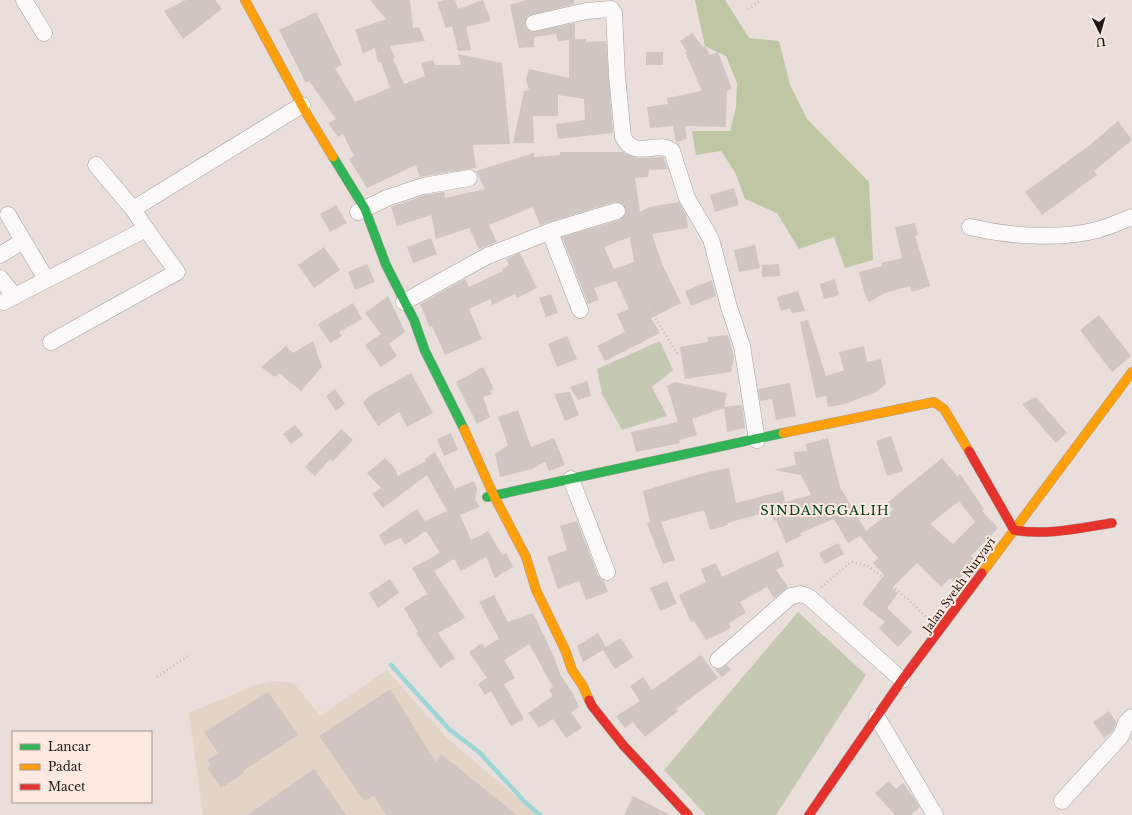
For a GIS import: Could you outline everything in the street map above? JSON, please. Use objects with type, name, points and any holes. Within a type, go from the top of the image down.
[{"type":"street","points":[[24,0],[44,33]]},
{"type":"street","points":[[245,0],[330,154],[354,188],[386,265],[448,399],[467,434],[490,496],[526,557],[536,590],[566,652],[572,670],[583,686],[592,706],[623,745],[688,815]]},
{"type":"street","points":[[534,23],[586,10],[611,9],[614,13],[616,76],[623,137],[628,145],[633,148],[665,148],[672,150],[687,198],[711,239],[729,308],[742,346],[757,440]]},
{"type":"street","points":[[133,209],[302,105]]},
{"type":"street","points":[[51,342],[177,272],[133,209],[96,165]]},
{"type":"street","points":[[362,210],[387,198],[422,186],[469,178]]},
{"type":"street","points":[[404,302],[487,256],[550,232],[617,211]]},
{"type":"street","points":[[8,215],[46,279]]},
{"type":"street","points":[[970,227],[993,233],[1056,235],[1097,230],[1132,217]]},
{"type":"street","points":[[0,278],[9,299],[146,228]]},
{"type":"street","points":[[550,232],[580,310]]},
{"type":"street","points":[[0,255],[23,241]]},
{"type":"street","name":"Jalan Syekh Nuryayi","points":[[809,815],[902,680],[1132,372]]},
{"type":"street","points":[[490,496],[757,440],[848,418],[927,402],[934,402],[944,408],[1014,530],[1023,533],[1043,532],[1112,522]]},
{"type":"street","points":[[571,479],[607,572]]},
{"type":"street","points":[[718,660],[791,596],[801,594],[810,597],[902,680]]},
{"type":"street","points":[[877,717],[935,815]]},
{"type":"street","points":[[1062,801],[1121,736],[1126,723],[1132,717]]},
{"type":"path","points":[[748,10],[761,0]]},
{"type":"path","points":[[656,308],[655,318],[678,355]]},
{"type":"path","points":[[810,597],[851,562],[868,566],[909,600],[940,631]]},
{"type":"path","points":[[157,677],[189,655]]},
{"type":"shaded area","points":[[387,670],[448,739],[538,815],[203,815],[189,713],[255,685],[277,681],[294,683],[320,716]]},
{"type":"green space","points":[[695,0],[725,0],[749,38],[779,41],[790,85],[807,119],[869,182],[873,260],[845,268],[834,237],[799,249],[777,213],[745,199],[735,172],[721,151],[696,155],[692,131],[730,131],[736,107],[737,83],[726,56],[705,46]]},
{"type":"green space","points":[[660,341],[673,370],[652,387],[667,416],[622,430],[602,394],[597,369]]},
{"type":"green space","points":[[798,612],[866,675],[776,815],[706,815],[664,770]]},
{"type":"building","points":[[186,0],[215,0],[222,9],[183,39],[164,11]]},
{"type":"building","points":[[370,0],[410,0],[413,28],[419,27],[425,41],[390,46],[395,58],[393,59],[404,84],[425,76],[421,63],[433,60],[435,65],[461,65],[458,54],[502,63],[510,144],[473,145],[476,168],[420,177],[416,165],[367,188],[349,159],[354,156],[343,134],[338,137],[328,123],[336,119],[309,81],[306,83],[279,30],[316,12],[342,65],[335,68],[355,102],[390,88],[381,62],[378,63],[375,48],[363,53],[355,30],[386,19]]},
{"type":"building","points":[[444,0],[455,0],[458,9],[483,0],[491,21],[466,27],[471,50],[458,51],[452,26],[446,28],[437,2]]},
{"type":"building","points":[[526,0],[574,0],[574,4],[528,16],[525,25],[531,32],[575,23],[575,39],[586,39],[586,42],[606,41],[613,133],[558,139],[556,124],[585,120],[584,99],[558,95],[558,116],[533,116],[534,143],[513,143],[524,91],[529,90],[526,80],[529,69],[569,78],[569,40],[558,41],[556,34],[534,37],[534,47],[519,48],[510,5]]},
{"type":"building","points":[[692,33],[703,47],[705,46],[710,55],[718,52],[732,89],[727,91],[726,127],[685,126],[687,139],[676,142],[673,126],[650,128],[647,107],[668,104],[667,98],[702,91],[685,52],[687,52],[680,41]]},
{"type":"building","points":[[646,52],[663,52],[663,65],[646,65]]},
{"type":"building","points":[[1118,121],[1132,140],[1094,171],[1097,175],[1042,215],[1025,192],[1090,145]]},
{"type":"building","points":[[560,152],[622,152],[638,158],[663,157],[668,169],[649,170],[648,177],[635,178],[640,212],[649,207],[679,202],[686,215],[688,228],[652,234],[662,264],[681,303],[651,318],[660,333],[605,361],[597,346],[625,332],[617,314],[629,309],[616,281],[594,288],[599,300],[588,304],[562,237],[620,220],[626,213],[623,204],[614,202],[540,225],[533,207],[489,225],[497,242],[479,249],[469,228],[436,239],[431,215],[397,226],[391,207],[425,195],[444,192],[445,198],[485,189],[476,171],[534,153],[534,157],[560,155]],"holes":[[[630,237],[634,262],[614,269],[604,247]]]},
{"type":"building","points":[[734,188],[739,205],[715,212],[710,195]]},
{"type":"building","points":[[336,205],[347,223],[330,232],[320,214]]},
{"type":"building","points":[[915,223],[918,235],[915,236],[930,286],[912,292],[910,286],[885,293],[869,302],[865,295],[859,272],[882,266],[881,263],[902,258],[895,227]]},
{"type":"building","points":[[431,238],[437,254],[413,263],[407,247]]},
{"type":"building","points":[[755,245],[760,268],[739,272],[734,250]]},
{"type":"building","points":[[324,247],[340,270],[314,288],[298,265]]},
{"type":"building","points":[[520,253],[537,288],[517,298],[515,294],[492,305],[490,299],[469,309],[482,339],[445,355],[432,326],[430,328],[420,304],[465,279],[469,287],[503,271],[502,269],[509,265],[506,259]]},
{"type":"building","points":[[367,264],[375,282],[355,290],[348,272]]},
{"type":"building","points":[[779,264],[780,276],[762,277],[762,265]]},
{"type":"building","points":[[835,279],[839,295],[824,299],[820,284]]},
{"type":"building","points":[[712,280],[716,296],[691,306],[685,291]]},
{"type":"building","points":[[798,291],[805,311],[792,313],[790,308],[781,311],[777,297]]},
{"type":"building","points":[[551,294],[558,313],[546,317],[539,298]]},
{"type":"building","points":[[388,296],[405,332],[389,344],[397,356],[381,367],[365,345],[381,334],[365,313]]},
{"type":"building","points":[[353,303],[362,319],[339,332],[342,336],[330,343],[318,324]]},
{"type":"building","points":[[1099,315],[1131,356],[1112,372],[1080,330]]},
{"type":"building","points":[[808,320],[826,376],[844,370],[839,352],[864,346],[867,362],[881,359],[886,384],[876,392],[845,404],[828,407],[826,396],[816,398],[800,322]]},
{"type":"building","points":[[728,335],[734,357],[731,372],[685,379],[680,347],[708,342],[707,337]]},
{"type":"building","points":[[567,336],[577,359],[557,367],[548,344]]},
{"type":"building","points":[[313,341],[322,367],[301,391],[279,373],[275,377],[261,367],[286,346],[293,353]]},
{"type":"building","points":[[483,367],[494,389],[490,391],[492,394],[483,397],[490,417],[477,424],[456,382]]},
{"type":"building","points":[[411,373],[433,413],[407,427],[399,412],[378,426],[363,403],[369,396]]},
{"type":"building","points":[[587,381],[591,396],[578,400],[570,387]]},
{"type":"building","points":[[675,382],[727,393],[724,408],[692,419],[697,435],[679,440],[680,443],[636,452],[631,432],[678,422],[667,386]]},
{"type":"building","points":[[790,383],[796,416],[776,420],[772,399],[760,401],[758,389]]},
{"type":"building","points":[[335,389],[345,404],[336,411],[326,396]]},
{"type":"building","points":[[570,392],[579,415],[565,421],[554,394]]},
{"type":"building","points":[[1036,397],[1067,433],[1056,443],[1022,404]]},
{"type":"building","points":[[742,405],[745,428],[727,432],[724,407]]},
{"type":"building","points":[[518,410],[531,447],[554,438],[565,465],[549,471],[545,462],[532,469],[500,477],[495,454],[508,445],[498,417]]},
{"type":"building","points":[[295,425],[303,435],[291,444],[283,434]]},
{"type":"building","points":[[341,429],[353,440],[333,461],[330,459],[315,476],[305,467]]},
{"type":"building","points":[[451,433],[458,450],[444,456],[437,439]]},
{"type":"building","points":[[891,436],[903,471],[887,476],[876,441]]},
{"type":"building","points":[[828,438],[840,487],[866,531],[893,510],[887,503],[942,458],[957,476],[960,474],[984,509],[982,511],[998,528],[971,556],[976,560],[957,584],[950,578],[941,587],[917,563],[892,588],[898,593],[887,608],[912,632],[898,647],[879,628],[885,622],[862,604],[884,575],[873,563],[878,558],[860,536],[848,543],[834,519],[800,533],[801,536],[786,543],[776,520],[774,521],[771,511],[727,523],[728,525],[710,530],[704,510],[661,522],[675,560],[663,564],[647,523],[650,522],[643,491],[703,473],[729,468],[736,503],[783,491],[785,502],[811,495],[801,475],[774,470],[796,465],[794,452],[807,451],[806,444]],"holes":[[[959,501],[975,522],[953,544],[930,524]]]},
{"type":"building","points":[[435,452],[455,489],[474,481],[477,489],[475,499],[480,507],[460,515],[471,540],[488,531],[502,555],[506,553],[513,567],[495,578],[486,557],[461,571],[454,559],[434,571],[465,618],[438,633],[455,658],[440,668],[416,633],[418,632],[404,608],[427,594],[412,568],[440,553],[426,531],[405,545],[401,538],[384,545],[379,535],[417,509],[425,521],[447,511],[427,475],[383,508],[372,494],[381,488],[367,473],[385,458],[394,467],[398,476],[426,461],[425,459]]},
{"type":"building","points":[[577,521],[598,575],[604,581],[608,592],[586,600],[579,581],[558,589],[547,557],[567,550],[560,526]]},
{"type":"building","points":[[838,543],[844,554],[825,564],[819,553]]},
{"type":"building","points":[[778,551],[784,566],[776,570],[788,587],[774,598],[767,587],[740,602],[746,613],[729,623],[731,628],[706,640],[694,621],[691,622],[679,595],[706,582],[701,569],[716,563],[722,577]]},
{"type":"building","points":[[390,579],[399,593],[378,608],[369,593]]},
{"type":"building","points":[[667,581],[677,604],[660,611],[650,588]]},
{"type":"building","points":[[494,595],[508,622],[533,613],[554,657],[560,674],[572,692],[579,707],[571,712],[582,728],[566,738],[553,719],[539,728],[528,713],[553,696],[549,690],[553,687],[529,644],[504,660],[515,678],[504,684],[524,719],[511,726],[491,691],[485,695],[478,684],[487,678],[469,652],[482,643],[485,647],[499,639],[479,602]]},
{"type":"building","points":[[598,633],[606,647],[621,638],[633,657],[615,669],[603,650],[583,662],[577,646]]},
{"type":"building","points":[[701,655],[718,678],[676,709],[678,711],[645,737],[633,722],[625,728],[616,716],[640,701],[630,686],[643,677],[652,690]]},
{"type":"building","points":[[727,665],[731,670],[722,677],[715,669],[720,669]]},
{"type":"building","points":[[390,689],[436,762],[441,754],[517,815],[386,815],[374,796],[364,801],[319,736]]},
{"type":"building","points":[[268,692],[298,735],[243,771],[244,773],[221,788],[207,768],[211,765],[207,760],[218,753],[204,732]]},
{"type":"building","points":[[1109,711],[1116,722],[1113,731],[1104,738],[1093,722]]},
{"type":"building","points":[[314,769],[346,815],[248,815]]},
{"type":"building","points":[[889,781],[896,789],[903,783],[920,807],[911,815],[895,815],[875,793]]},
{"type":"building","points":[[633,796],[670,815],[624,815]]},
{"type":"waterway","points":[[391,665],[449,729],[479,752],[525,802],[540,815]]},
{"type":"traffic: fast","points":[[333,157],[365,209],[386,265],[414,320],[425,351],[464,429]]},
{"type":"traffic: fast","points":[[487,497],[783,433]]},
{"type":"traffic: slow","points":[[245,0],[305,111],[333,157]]},
{"type":"traffic: slow","points":[[982,573],[1132,372]]},
{"type":"traffic: slow","points":[[783,433],[934,402],[944,409],[969,451]]},
{"type":"traffic: slow","points":[[464,429],[494,496],[526,557],[536,590],[566,652],[572,670],[583,686],[589,700]]},
{"type":"traffic: jam","points":[[969,451],[1014,530],[1026,532],[1051,532],[1112,523]]},
{"type":"traffic: jam","points":[[809,815],[902,680],[982,573]]},
{"type":"traffic: jam","points":[[589,700],[592,706],[623,745],[688,815]]},
{"type":"district","name":"SINDANGGALIH","points":[[825,510]]}]
